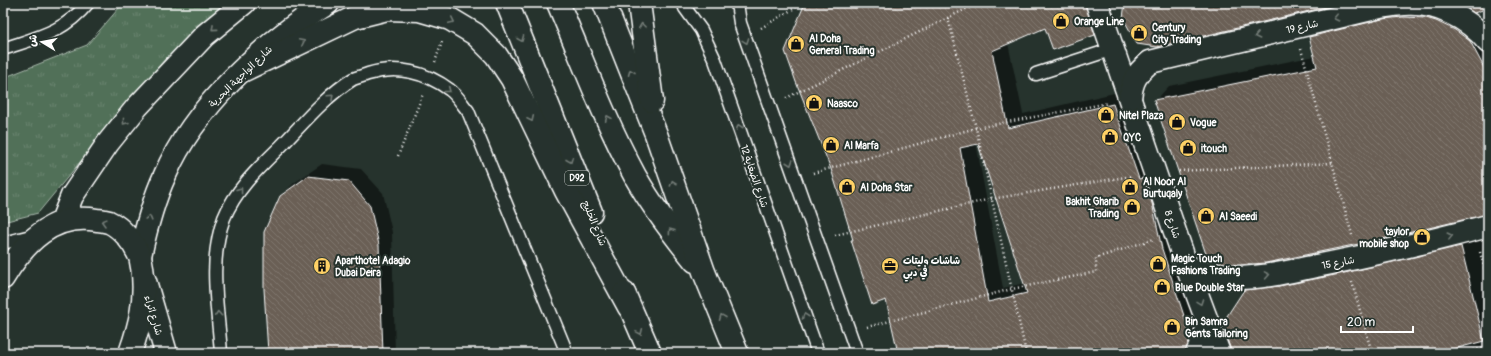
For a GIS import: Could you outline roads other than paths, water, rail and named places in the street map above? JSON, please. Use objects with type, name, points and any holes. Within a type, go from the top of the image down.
[{"type":"main road","points":[[62,221],[72,196],[108,144],[137,107],[205,35],[244,3]]},
{"type":"main road","name":"شارع الواجهة البحرية","points":[[140,256],[150,214],[165,174],[186,136],[211,102],[277,39],[328,3]]},
{"type":"main road","name":"شارع الخليج","points":[[507,3],[629,307],[650,353]]},
{"type":"main road","points":[[558,3],[618,142],[636,176],[656,210],[679,242],[704,272]]},
{"type":"main road","points":[[604,3],[656,134],[704,272],[737,353]]},
{"type":"main road","points":[[639,3],[656,134]]},
{"type":"main road","name":"شارع 8","points":[[1097,3],[1218,353]]},
{"type":"main road","name":"شارع 19","points":[[1130,98],[1132,84],[1135,78],[1139,71],[1150,62],[1380,7],[1407,4],[1434,7],[1458,16],[1480,32],[1488,42]]},
{"type":"main road","points":[[242,71],[356,17],[387,9],[419,10],[450,19],[476,34],[496,55],[512,79],[566,191],[629,307]]},
{"type":"main road","points":[[3,278],[19,254],[39,235],[62,221],[85,218],[108,222],[127,235],[140,256],[144,278],[143,303],[138,331],[130,353]]},
{"type":"main road","name":"شارع 15","points":[[1187,267],[1204,273],[1221,276],[1238,278],[1256,277],[1358,258],[1481,228]]},
{"type":"main road","name":"شارع اثراء","points":[[144,278],[166,353]]},
{"type":"main road","points":[[1197,353],[1204,339],[1208,324]]},
{"type":"lane","points":[[3,49],[48,34],[63,26],[77,16],[88,3]]},
{"type":"lane","name":"12 شارع الضغاية","points":[[684,3],[685,8],[701,30],[715,60],[818,353]]},
{"type":"lane","points":[[737,3],[740,23],[745,38],[857,353]]},
{"type":"lane","points":[[1036,74],[1113,49]]},
{"type":"lane","points":[[221,353],[215,258],[218,237],[222,224],[234,198],[247,181],[334,94],[355,79],[379,71],[405,70],[430,77],[435,80],[451,91],[468,111],[567,353]]},
{"type":"lane","points":[[3,243],[39,235]]},
{"type":"place","name":"Orange Line","points":[[1061,21]]},
{"type":"place","name":"Century City Trading","points":[[1139,33]]},
{"type":"place","name":"Al Doha General Trading","points":[[796,44]]},
{"type":"place","name":"Naasco","points":[[814,103]]},
{"type":"place","name":"Nitel Plaza","points":[[1106,115]]},
{"type":"place","name":"Vogue","points":[[1177,122]]},
{"type":"place","name":"QYC","points":[[1110,137]]},
{"type":"place","name":"Al Marfa","points":[[831,145]]},
{"type":"place","name":"itouch","points":[[1188,148]]},
{"type":"place","name":"Al Doha Star","points":[[847,187]]},
{"type":"place","name":"Al Noor Al Burtuqaly","points":[[1130,187]]},
{"type":"place","name":"Bakhit Gharib Trading","points":[[1132,207]]},
{"type":"place","name":"Al Saeedi","points":[[1206,216]]},
{"type":"place","name":"taylor mobile shop","points":[[1422,237]]},
{"type":"place","name":"Magic Touch Fashions Trading","points":[[1158,264]]},
{"type":"place","name":"Aparthotel Adagio Dubai Deira","points":[[322,266]]},
{"type":"place","name":"شاشات وليتات في دبي","points":[[890,266]]},
{"type":"place","name":"Blue Double Star","points":[[1162,287]]},
{"type":"place","name":"Bin Samra Gents Tailoring","points":[[1172,327]]}]
